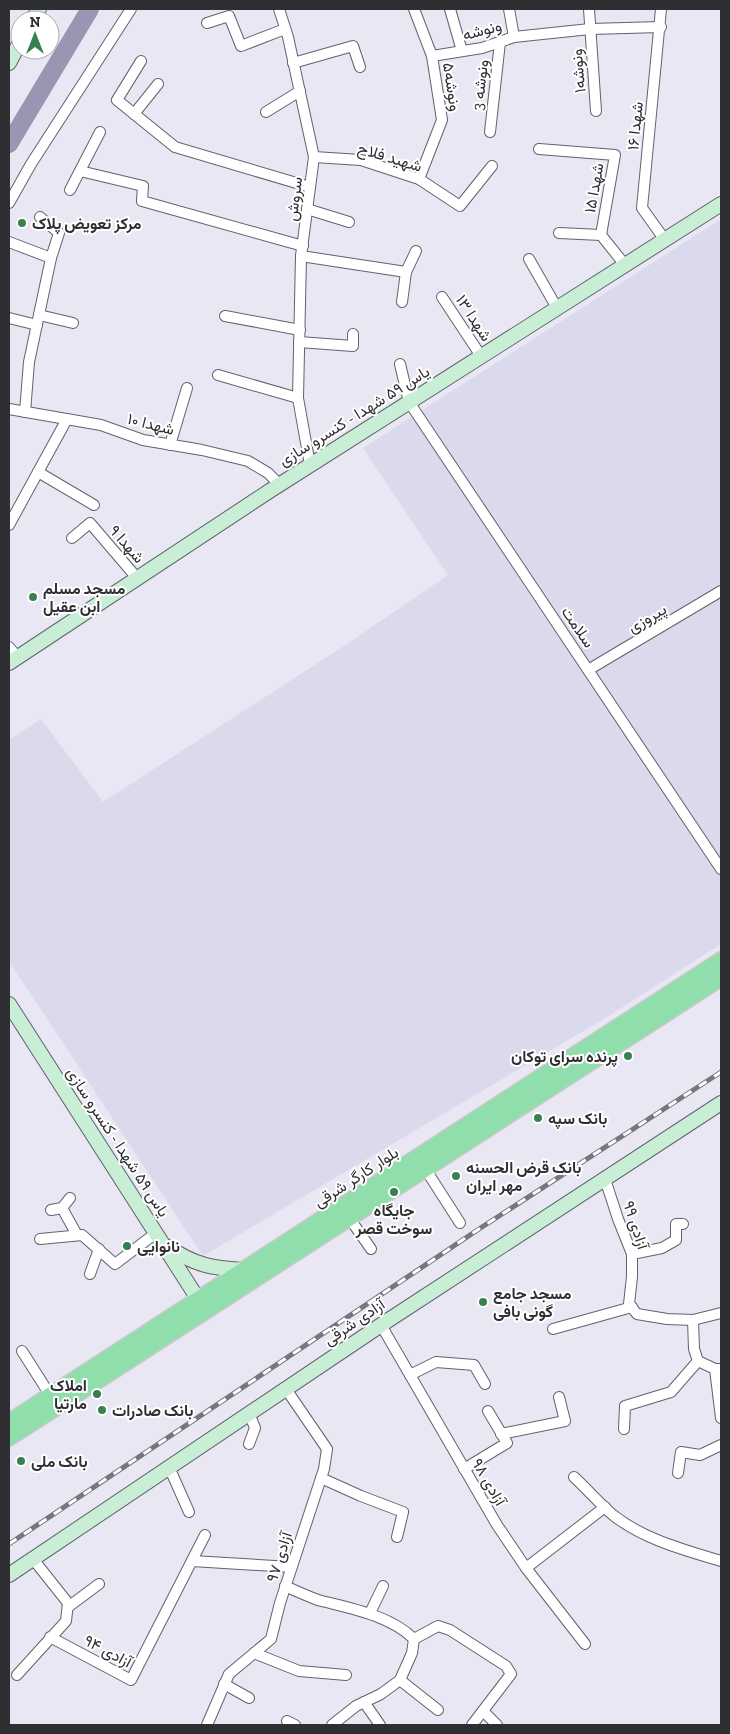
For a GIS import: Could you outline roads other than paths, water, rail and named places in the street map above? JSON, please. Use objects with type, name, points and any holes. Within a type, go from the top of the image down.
[{"type":"main road","name":"بلوار کارگر شرقی","points":[[9,1438],[426,1170],[519,1101],[721,960]]},
{"type":"main road","name":"بلوار کارگر شرقی","points":[[9,1422],[243,1270],[721,978]]},
{"type":"street","points":[[9,203],[31,164],[131,9]]},
{"type":"street","name":"سروش","points":[[279,9],[300,91],[314,157],[302,251],[298,398],[310,465]]},
{"type":"street","name":"ونوشه۵","points":[[414,9],[432,56],[442,120],[419,179]]},
{"type":"street","points":[[450,9],[462,51]]},
{"type":"street","points":[[509,9],[514,37]]},
{"type":"street","name":"ونوشه۱","points":[[588,9],[596,110]]},
{"type":"street","name":"شهدا ۱۶","points":[[662,9],[642,208],[665,240]]},
{"type":"street","points":[[207,23],[229,16],[241,46],[285,29]]},
{"type":"street","name":"ونوشه","points":[[432,56],[482,48],[514,37],[590,29],[661,27]]},
{"type":"street","name":"ونوشه 3","points":[[490,132],[500,42]]},
{"type":"street","points":[[293,63],[353,46],[360,67]]},
{"type":"street","points":[[141,61],[117,100],[174,147],[310,187]]},
{"type":"street","points":[[134,114],[158,84]]},
{"type":"street","points":[[266,112],[300,91]]},
{"type":"street","points":[[70,190],[100,132]]},
{"type":"street","name":"شهدا ۱۵","points":[[539,148],[615,155],[601,235],[625,265]]},
{"type":"street","name":"شهید فلاح","points":[[314,157],[361,160],[419,179],[460,206],[492,166]]},
{"type":"street","points":[[80,171],[143,186],[142,201],[302,251],[406,272]]},
{"type":"street","name":"یاس ۵۹ شهدا - کنسرو سازی","points":[[12,656],[137,578],[279,484],[721,204]]},
{"type":"street","points":[[307,209],[348,222]]},
{"type":"street","points":[[25,412],[29,362],[59,233],[40,217]]},
{"type":"street","points":[[559,233],[601,235]]},
{"type":"street","points":[[9,242],[52,258]]},
{"type":"street","points":[[402,302],[406,272],[416,251]]},
{"type":"street","points":[[529,259],[557,308]]},
{"type":"street","name":"شهدا ۱۳","points":[[442,297],[481,356]]},
{"type":"street","points":[[225,316],[300,330]]},
{"type":"street","points":[[9,318],[73,323]]},
{"type":"street","points":[[300,342],[354,346],[352,334]]},
{"type":"street","points":[[400,364],[409,402]]},
{"type":"street","points":[[218,375],[298,398]]},
{"type":"street","points":[[170,445],[187,388]]},
{"type":"street","name":"سلامت","points":[[409,402],[721,870]]},
{"type":"street","name":"شهدا ۱۰","points":[[9,409],[101,425],[143,440],[248,461],[268,473],[279,484]]},
{"type":"street","points":[[9,525],[67,419]]},
{"type":"street","points":[[38,472],[94,505]]},
{"type":"street","name":"شهدا ۹","points":[[72,538],[90,523],[137,578]]},
{"type":"street","name":"پیروزی","points":[[588,670],[721,591]]},
{"type":"street","name":"یاس ۵۹ شهدا - کنسرو سازی","points":[[9,1004],[198,1299]]},
{"type":"street","name":"آزادی شرقی","points":[[9,1575],[381,1325],[721,1104]]},
{"type":"street","points":[[426,1170],[460,1223]]},
{"type":"street","name":"آزادی ٩٩","points":[[605,1179],[632,1254],[629,1304],[632,1307]]},
{"type":"street","points":[[50,1210],[62,1208],[70,1198]]},
{"type":"street","points":[[62,1208],[77,1235]]},
{"type":"street","points":[[350,1219],[371,1249]]},
{"type":"street","points":[[632,1254],[662,1248],[676,1240],[676,1224],[683,1224]]},
{"type":"street","points":[[40,1239],[82,1235],[115,1264],[159,1238],[181,1256],[199,1264],[243,1270]]},
{"type":"street","points":[[90,1274],[99,1249]]},
{"type":"street","points":[[553,1329],[632,1307],[637,1314],[667,1319],[693,1320],[721,1313]]},
{"type":"street","points":[[693,1320],[694,1348],[698,1361]]},
{"type":"street","name":"آزادی ۹۸","points":[[381,1325],[497,1525],[526,1568],[585,1644]]},
{"type":"street","points":[[22,1351],[50,1395]]},
{"type":"street","points":[[698,1361],[718,1369],[721,1418]]},
{"type":"street","points":[[624,1429],[625,1406],[671,1392],[698,1361]]},
{"type":"street","points":[[410,1375],[436,1362],[474,1365],[485,1384]]},
{"type":"street","name":"آزادی ۹۷","points":[[207,1725],[229,1674],[271,1638],[291,1566],[321,1478],[327,1449],[286,1389]]},
{"type":"street","points":[[501,1434],[565,1421],[559,1396]]},
{"type":"street","points":[[464,1469],[507,1443],[488,1411]]},
{"type":"street","points":[[249,1414],[255,1428],[249,1444]]},
{"type":"street","points":[[678,1473],[681,1452],[700,1455],[721,1445]]},
{"type":"street","points":[[169,1467],[189,1512]]},
{"type":"street","points":[[574,1477],[613,1515],[645,1535],[721,1562]]},
{"type":"street","points":[[321,1478],[403,1512],[397,1538]]},
{"type":"street","points":[[526,1568],[605,1507]]},
{"type":"street","name":"آزادی ۹۴","points":[[50,1637],[131,1680],[205,1535]]},
{"type":"street","points":[[17,1675],[66,1621],[68,1603],[33,1558]]},
{"type":"street","points":[[192,1561],[291,1566]]},
{"type":"street","points":[[68,1606],[100,1584]]},
{"type":"street","points":[[285,1586],[315,1599],[370,1613],[414,1638]]},
{"type":"street","points":[[370,1613],[383,1586]]},
{"type":"street","points":[[414,1638],[438,1626],[450,1630],[506,1666],[511,1674],[472,1725]]},
{"type":"street","points":[[332,1725],[356,1706],[380,1694],[400,1680],[412,1653],[414,1638]]},
{"type":"street","points":[[254,1652],[299,1671],[346,1675]]},
{"type":"street","points":[[400,1680],[438,1710]]},
{"type":"street","points":[[224,1684],[249,1698]]},
{"type":"street","points":[[364,1702],[380,1725]]},
{"type":"street","points":[[483,1711],[497,1725]]},
{"type":"waterway","points":[[9,144],[90,9]]},
{"type":"railway","points":[[9,1544],[479,1229],[721,1072]]},
{"type":"place","name":"مرکز تعویض پلاک","points":[[22,223]]},
{"type":"place","name":"مسجد مسلم ابن عقیل","points":[[33,597]]},
{"type":"place","name":"پرنده سرای توکان","points":[[628,1056]]},
{"type":"place","name":"بانک سپه","points":[[538,1118]]},
{"type":"place","name":"بانک قرض الحسنه مهر ایران","points":[[456,1176]]},
{"type":"place","name":"جایگاه سوخت قصر","points":[[394,1192]]},
{"type":"place","name":"نانوایی","points":[[127,1246]]},
{"type":"place","name":"مسجد جامع گونی بافی","points":[[483,1302]]},
{"type":"place","name":"املاک مارتیا","points":[[97,1394]]},
{"type":"place","name":"بانک صادرات","points":[[102,1410]]},
{"type":"place","name":"بانک ملی","points":[[21,1461]]}]
